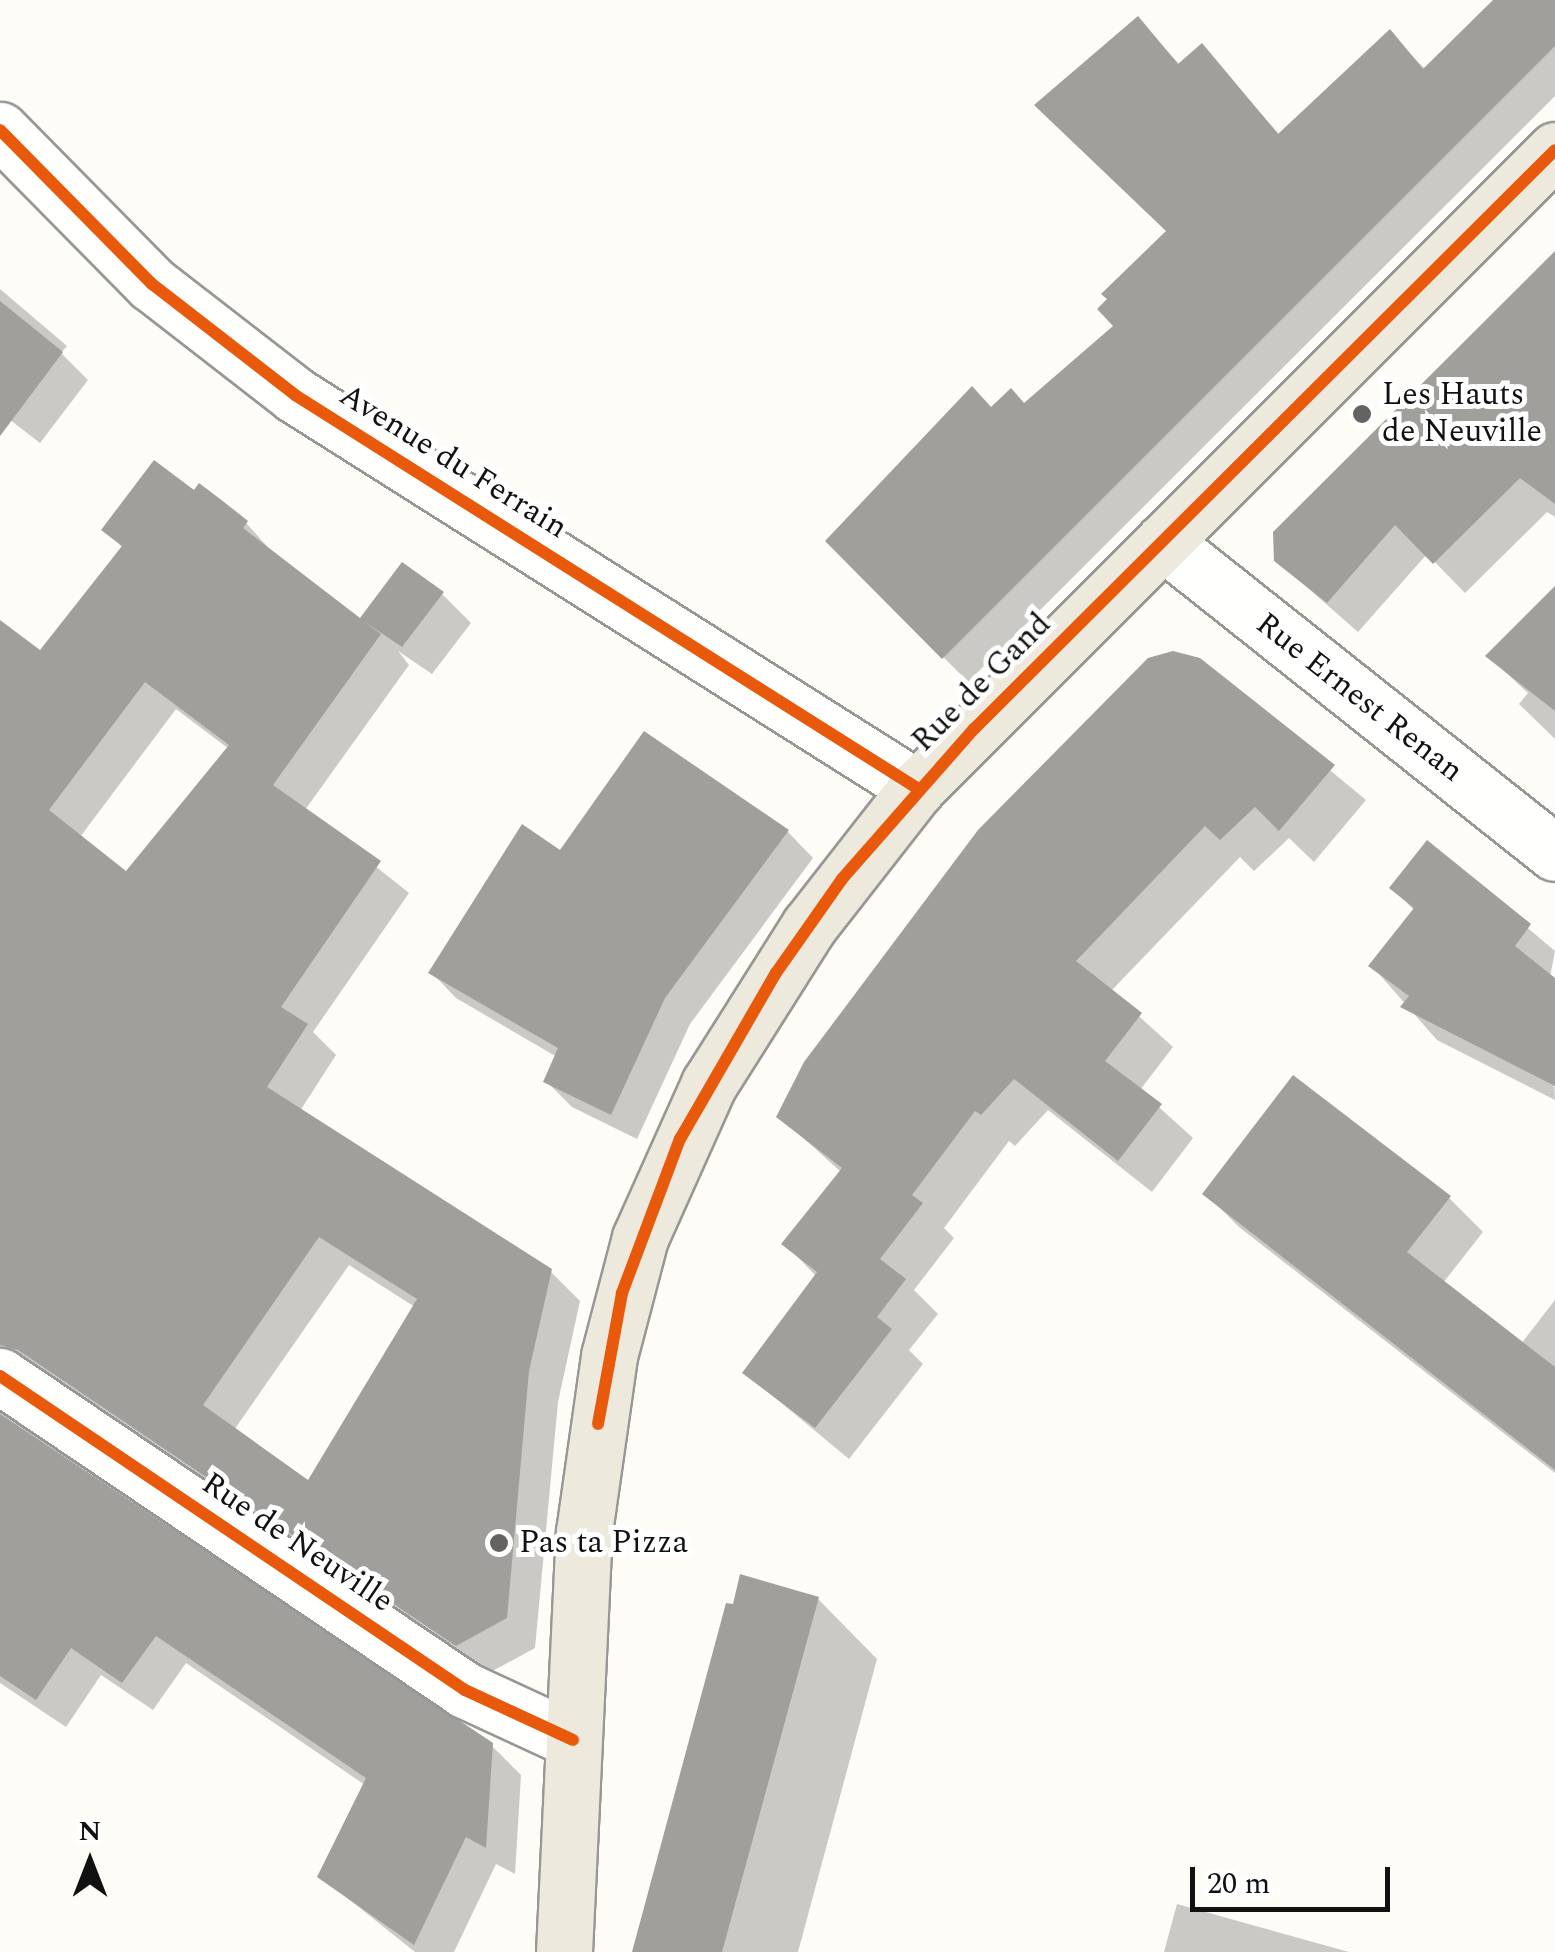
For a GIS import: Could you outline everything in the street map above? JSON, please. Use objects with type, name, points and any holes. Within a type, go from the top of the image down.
[{"type":"main road","name":"Rue de Gand","points":[[564,1952],[586,1516],[609,1356],[640,1238],[694,1111],[776,973],[917,788],[1555,150]]},
{"type":"street","name":"Avenue du Ferrain","points":[[0,130],[152,284],[295,395],[917,788]]},
{"type":"street","name":"Rue Ernest Renan","points":[[1163,542],[1555,853]]},
{"type":"street","name":"Rue de Neuville","points":[[0,1376],[465,1690],[573,1740]]},
{"type":"building","points":[[1493,0],[1555,0],[1555,46],[942,659],[825,541],[972,386],[991,407],[1011,388],[1024,403],[1113,326],[1097,309],[1107,299],[1101,294],[1166,231],[1034,105],[1138,16],[1178,64],[1202,43],[1278,134],[1390,29],[1423,69]]},
{"type":"building","points":[[1555,251],[1555,504],[1520,478],[1433,564],[1395,525],[1327,603],[1274,561],[1273,532]]},
{"type":"building","points":[[0,301],[63,352],[0,436]]},
{"type":"building","points":[[154,460],[194,490],[199,483],[224,502],[248,521],[243,528],[360,618],[402,562],[444,592],[402,647],[365,622],[381,634],[273,785],[381,861],[281,1007],[308,1024],[267,1087],[552,1269],[529,1371],[507,1618],[456,1646],[18,1350],[0,1345],[0,620],[40,650],[122,546],[101,530]],"holes":[[[145,682],[229,745],[126,871],[49,810]],[[319,1237],[417,1299],[308,1480],[203,1405]]]},
{"type":"building","points":[[1555,586],[1555,711],[1485,656]]},
{"type":"building","points":[[1173,651],[1200,658],[1335,765],[1279,831],[1255,807],[1220,840],[1205,826],[1076,961],[1142,1013],[1105,1061],[1162,1104],[1118,1161],[1014,1079],[981,1115],[975,1111],[912,1195],[923,1203],[880,1259],[906,1279],[877,1317],[892,1329],[815,1428],[742,1373],[817,1272],[781,1244],[842,1168],[776,1117],[804,1062],[978,830],[1148,658]]},
{"type":"building","points":[[644,731],[789,830],[665,998],[611,1115],[543,1082],[558,1048],[428,973],[522,824],[560,850]]},
{"type":"building","points":[[1427,840],[1531,924],[1515,946],[1555,978],[1555,1086],[1400,1007],[1409,996],[1368,966],[1414,908],[1389,888]]},
{"type":"building","points":[[1293,1075],[1451,1196],[1407,1252],[1555,1367],[1555,1470],[1202,1194]]},
{"type":"building","points":[[0,1414],[493,1743],[486,1848],[466,1837],[414,1945],[317,1877],[366,1778],[156,1636],[122,1683],[71,1648],[36,1700],[0,1676]]},
{"type":"building","points":[[740,1574],[819,1597],[722,1952],[632,1952],[726,1603],[733,1604]]},
{"type":"cycle path","points":[[0,130],[152,284],[295,395],[917,788]]},
{"type":"cycle path","points":[[598,1424],[622,1293],[680,1139],[776,973],[842,879],[974,729],[1555,150]]},
{"type":"cycle path","points":[[0,1376],[465,1690],[573,1740]]},
{"type":"place","name":"Les Hauts de Neuville","points":[[1362,414]]},
{"type":"place","name":"Pas ta Pizza","points":[[499,1543]]}]
